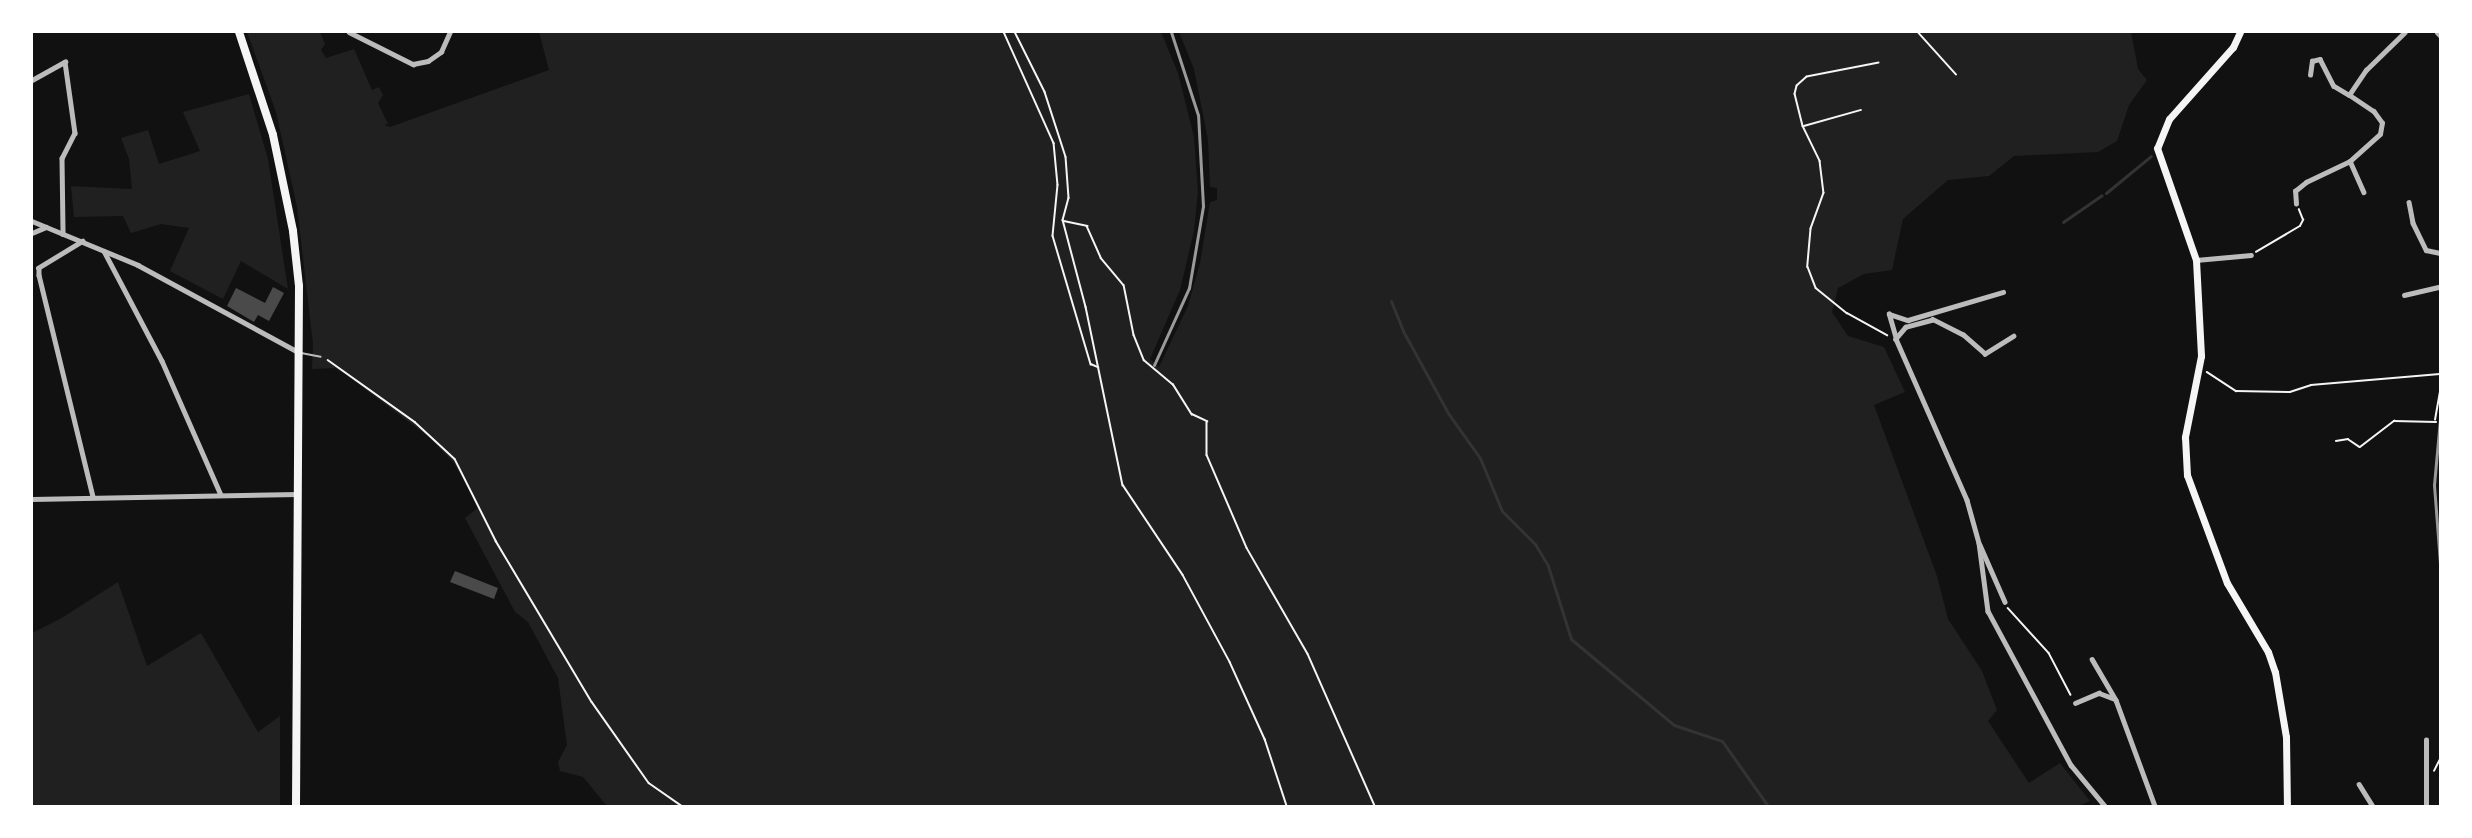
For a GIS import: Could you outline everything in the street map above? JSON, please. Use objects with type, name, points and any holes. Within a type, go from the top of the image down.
[{"type":"main road","points":[[238,32],[273,135],[293,231],[300,352],[296,807]]},
{"type":"main road","points":[[2240,32],[2233,46],[2169,119],[2157,142],[2158,157],[2196,260],[2199,369],[2185,437],[2187,475],[2227,583],[2268,652],[2275,672],[2286,737],[2287,807]]},
{"type":"street","points":[[349,32],[403,62],[412,64],[433,58],[447,44],[450,32]]},
{"type":"street","points":[[2349,95],[2366,70],[2405,32]]},
{"type":"street","points":[[2296,204],[2295,191],[2306,182],[2350,161],[2383,129],[2374,112],[2334,86],[2320,59],[2312,61],[2310,75]]},
{"type":"street","points":[[32,80],[64,62],[75,133],[62,158],[63,234]]},
{"type":"street","points":[[2350,161],[2364,192]]},
{"type":"street","points":[[2409,202],[2413,223],[2426,250],[2440,254]]},
{"type":"street","points":[[32,220],[104,251],[300,352]]},
{"type":"street","points":[[32,233],[46,226]]},
{"type":"street","points":[[83,241],[39,268],[39,275],[93,497]]},
{"type":"street","points":[[104,251],[162,361],[221,495]]},
{"type":"street","points":[[2196,260],[2251,255]]},
{"type":"street","points":[[2404,296],[2440,287]]},
{"type":"street","points":[[2003,292],[1908,320],[1889,314],[1896,339],[1967,500],[1979,543],[2004,602]]},
{"type":"street","points":[[1896,339],[1906,327],[1933,320],[1963,335],[1985,354],[2014,336]]},
{"type":"street","points":[[32,499],[298,494]]},
{"type":"street","points":[[1979,543],[1988,611],[2071,765],[2105,807]]},
{"type":"street","points":[[2092,659],[2116,700],[2155,807]]},
{"type":"street","points":[[2075,704],[2099,693],[2116,700]]},
{"type":"street","points":[[2426,741],[2426,807]]},
{"type":"street","points":[[2359,784],[2373,807]]},
{"type":"lane","points":[[300,352],[321,357]]},
{"type":"path","points":[[1004,32],[1054,143],[1058,185],[1053,236],[1091,364],[1099,367]]},
{"type":"path","points":[[1015,32],[1045,92],[1066,157],[1069,198],[1064,220],[1099,367],[1123,485],[1183,575],[1230,662],[1265,739],[1287,807]]},
{"type":"path","points":[[1918,32],[1956,74]]},
{"type":"path","points":[[1879,63],[1807,77],[1797,86],[1796,94],[1803,126],[1821,161],[1824,193],[1811,229],[1808,267],[1815,288],[1847,313],[1896,339]]},
{"type":"path","points":[[1803,126],[1861,110]]},
{"type":"path","points":[[2251,255],[2300,226],[2303,220],[2296,204]]},
{"type":"path","points":[[1064,220],[1087,226],[1101,258],[1124,285],[1134,335],[1144,360],[1173,384],[1192,414],[1207,421],[1207,455],[1247,548],[1308,654],[1376,807]]},
{"type":"path","points":[[321,357],[415,422],[455,459],[496,541],[592,702],[649,783],[682,807]]},
{"type":"path","points":[[2199,369],[2213,374],[2236,391],[2280,392],[2311,385],[2440,374]]},
{"type":"path","points":[[2336,441],[2348,440],[2360,447],[2394,421],[2436,422],[2440,393]]},
{"type":"path","points":[[2004,602],[2020,624],[2049,652],[2075,704]]},
{"type":"shaded area","points":[[247,32],[320,32],[325,44],[321,50],[326,58],[354,49],[372,90],[379,87],[383,95],[378,103],[388,124],[384,125],[390,127],[549,70],[539,32],[1161,32],[1178,73],[1194,137],[1198,191],[1194,231],[1180,290],[1150,359],[1159,367],[1188,306],[1200,263],[1210,202],[1217,200],[1217,188],[1210,187],[1208,140],[1194,69],[1179,32],[2131,32],[2138,69],[2147,80],[2129,105],[2117,141],[2098,152],[2014,156],[1989,176],[1948,180],[1903,219],[1892,270],[1864,274],[1838,288],[1832,312],[1848,336],[1884,347],[1905,392],[1874,405],[1937,576],[1948,619],[1982,671],[1997,710],[1988,721],[2029,783],[2060,763],[2090,801],[2078,806],[607,806],[583,777],[560,771],[558,762],[567,745],[558,678],[528,622],[515,612],[465,518],[479,507],[454,463],[429,437],[345,374],[335,368],[312,369],[313,344],[297,207],[276,112]]},
{"type":"shaded area","points":[[249,94],[268,159],[288,289],[241,261],[223,299],[170,271],[189,228],[161,224],[131,233],[123,216],[74,217],[71,186],[132,189],[129,159],[121,138],[148,130],[159,164],[200,151],[183,112]]},
{"type":"shaded area","points":[[118,582],[147,666],[201,633],[258,732],[280,716],[280,806],[32,806],[32,633],[60,619]]},
{"type":"building","points":[[273,287],[284,293],[269,321],[258,315],[254,322],[227,306],[236,288],[265,303]]},
{"type":"building","points":[[455,571],[498,588],[494,599],[450,582]]},
{"type":"waterway","points":[[2106,193],[2151,156]]},
{"type":"waterway","points":[[2063,222],[2102,195]]},
{"type":"waterway","points":[[1391,301],[1403,331],[1448,413],[1480,458],[1502,511],[1535,544],[1548,566],[1571,639],[1674,725],[1722,741],[1768,806]]},
{"type":"railway","points":[[1154,365],[1189,288],[1203,206],[1198,115],[1171,32]]},
{"type":"railway","points":[[2440,419],[2434,485],[2440,563]]}]
